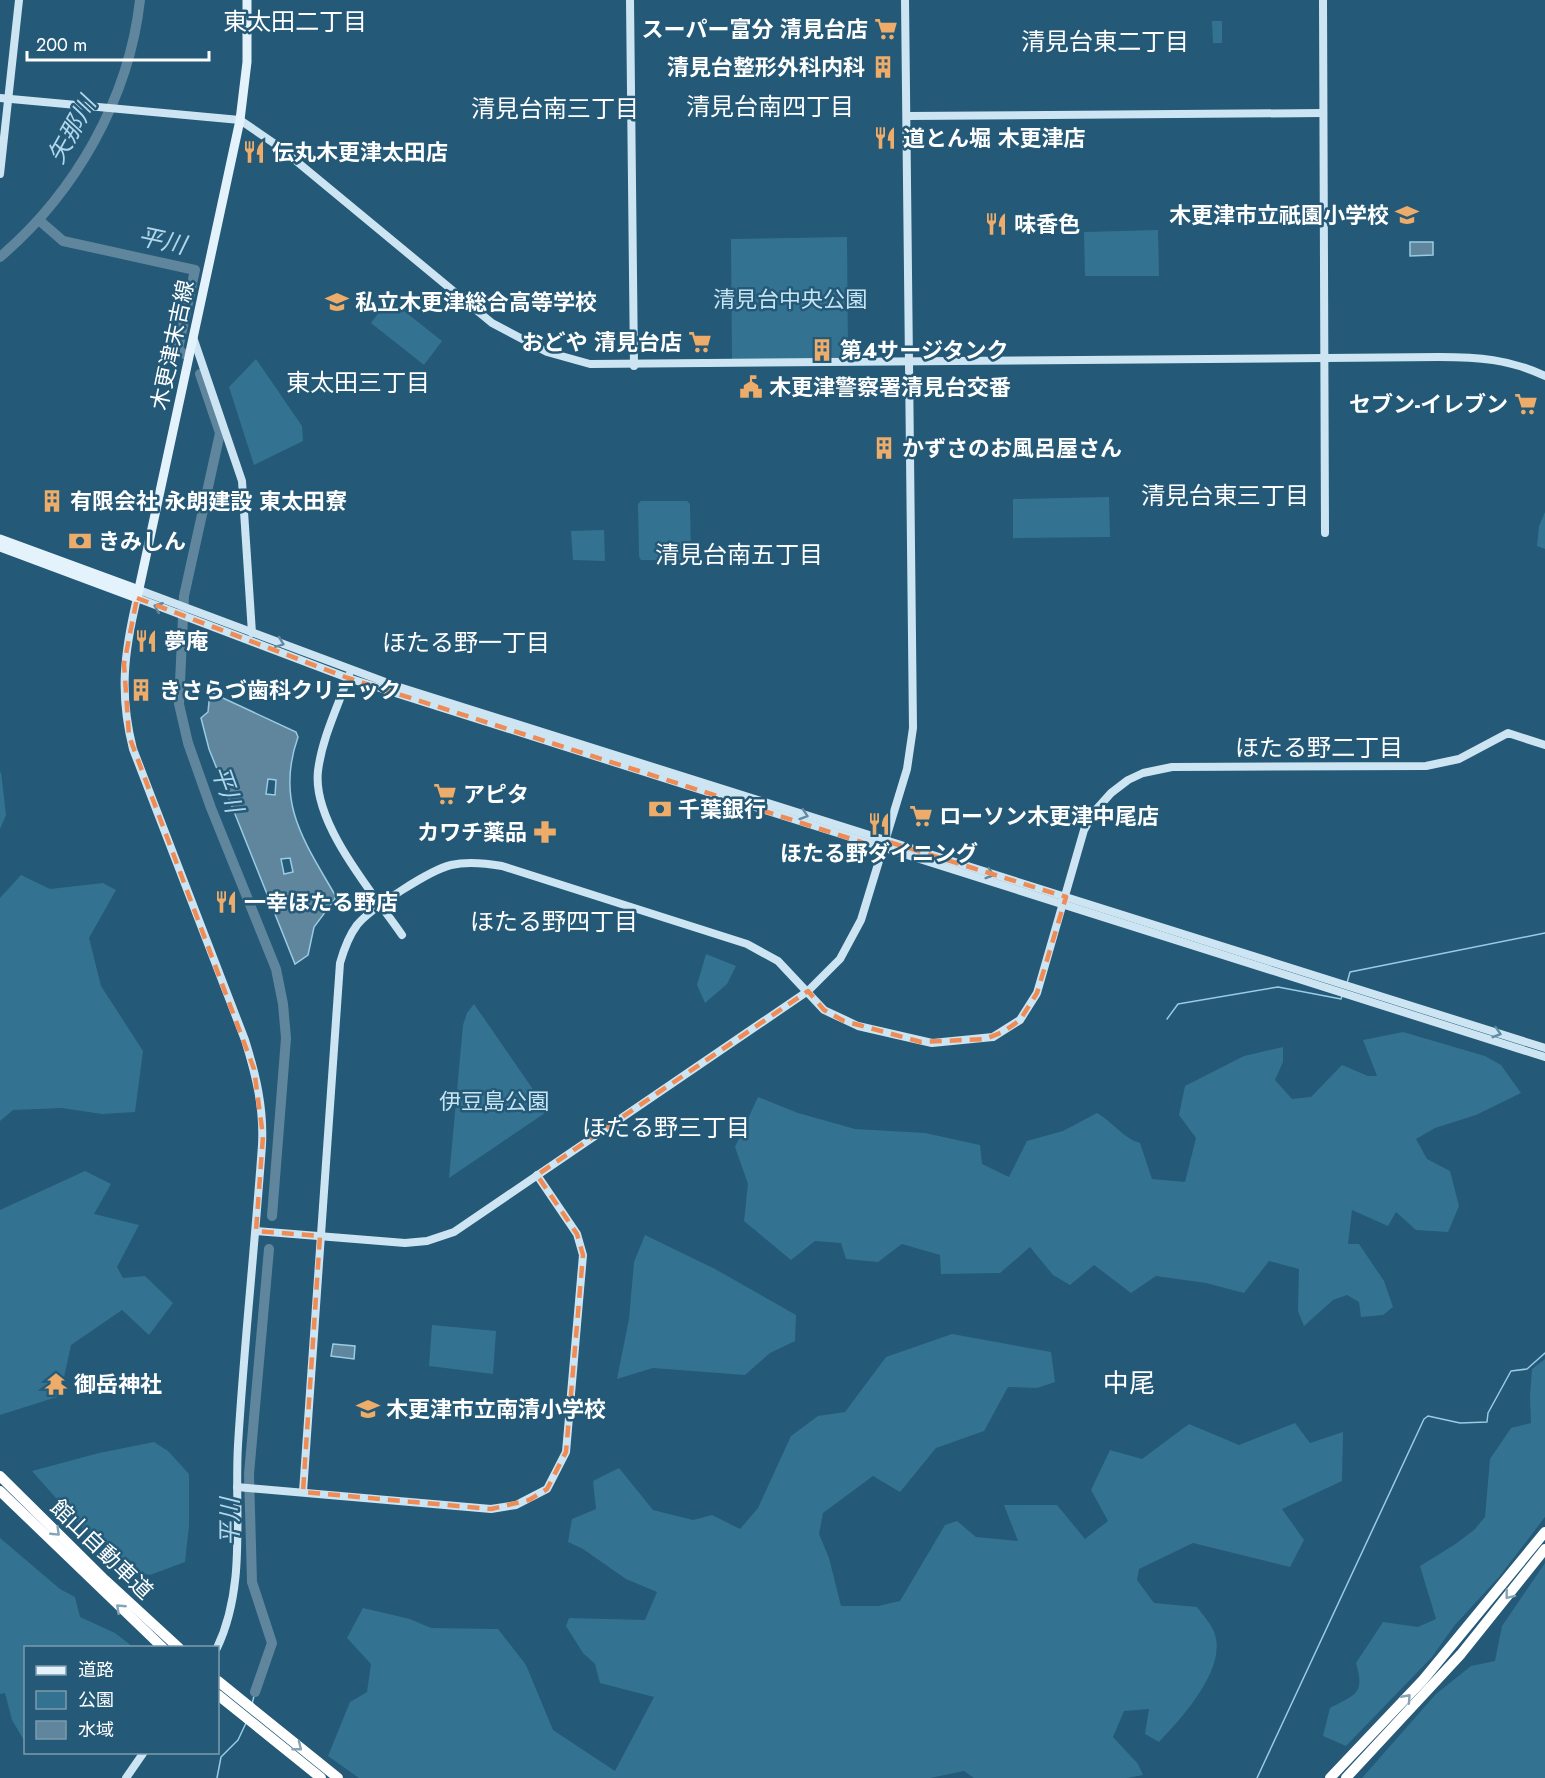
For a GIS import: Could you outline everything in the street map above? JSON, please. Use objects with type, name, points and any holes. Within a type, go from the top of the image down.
[{"type":"highway","name":"館山自動車道","points":[[0,1476],[105,1580],[178,1646]]},
{"type":"highway","name":"館山自動車道","points":[[0,1491],[162,1646]]},
{"type":"highway","points":[[1353,1778],[1395,1719],[1545,1532]]},
{"type":"highway","points":[[1338,1776],[1461,1654],[1545,1549]]},
{"type":"highway","points":[[219,1683],[238,1705],[321,1778]]},
{"type":"highway","points":[[219,1696],[238,1705]]},
{"type":"highway","points":[[1323,1778],[1395,1719]]},
{"type":"highway","points":[[256,1720],[338,1778]]},
{"type":"main road","name":"木更津末吉線","points":[[138,594],[240,120],[248,54],[247,0]]},
{"type":"main road","points":[[0,540],[138,594]]},
{"type":"main road","points":[[0,547],[138,594]]},
{"type":"street","points":[[0,174],[4,98],[19,0]]},
{"type":"street","points":[[630,0],[634,366]]},
{"type":"street","points":[[256,1231],[405,1243],[427,1241],[465,1225],[808,991],[832,969],[857,930],[907,769],[913,728],[905,0]]},
{"type":"street","points":[[1323,0],[1325,533]]},
{"type":"street","points":[[4,98],[240,120],[258,129],[492,323],[566,359],[590,364],[634,366],[1481,357],[1527,367],[1545,376]]},
{"type":"street","points":[[907,117],[1323,113]]},
{"type":"street","points":[[193,337],[242,481],[252,633]]},
{"type":"street","points":[[138,594],[184,607],[349,674]]},
{"type":"street","points":[[138,594],[183,616],[349,674],[1545,1057]]},
{"type":"street","points":[[138,594],[124,664],[124,700],[129,736],[137,764],[239,1024],[254,1069],[260,1096],[263,1136],[240,1410],[242,1488],[235,1579],[227,1622],[217,1646]]},
{"type":"street","points":[[349,674],[322,751],[318,773],[319,796],[333,833],[402,935]]},
{"type":"street","points":[[303,1492],[340,963],[352,933],[368,915],[422,878],[449,865],[465,862],[491,864],[747,944],[778,961],[824,1010],[844,1021],[921,1042],[938,1043],[993,1037],[1020,1020],[1032,1003],[1084,830],[1094,812],[1114,790],[1143,773],[1172,767],[1426,766],[1459,759],[1508,733],[1545,745]]},
{"type":"street","points":[[1064,902],[1545,1048]]},
{"type":"street","points":[[242,1488],[491,1509],[516,1505],[547,1489],[561,1467],[569,1436],[583,1255],[577,1233],[537,1175]]},
{"type":"street","points":[[126,1778],[143,1754]]},
{"type":"highlighted area","points":[[137,598],[348,678],[883,849],[886,841],[1066,897],[1037,993],[1020,1020],[1003,1032],[985,1039],[921,1042],[844,1021],[824,1010],[808,991],[537,1175],[577,1234],[583,1255],[566,1452],[547,1489],[529,1500],[491,1509],[303,1492],[320,1236],[256,1231],[263,1136],[254,1069],[129,736],[124,664]]},
{"type":"green space","points":[[1212,21],[1222,21],[1222,43],[1213,43]]},
{"type":"green space","points":[[1158,230],[1159,276],[1085,276],[1084,232]]},
{"type":"green space","name":"清見台中央公園","points":[[847,237],[848,359],[732,363],[731,239]]},
{"type":"green space","points":[[389,299],[442,341],[424,365],[371,323]]},
{"type":"green space","points":[[256,359],[302,426],[303,441],[254,465],[229,387]]},
{"type":"green space","points":[[1109,497],[1110,537],[1013,538],[1013,499]]},
{"type":"green space","points":[[641,501],[687,501],[690,504],[691,556],[688,560],[641,560],[638,504]]},
{"type":"green space","points":[[1545,512],[1545,549],[1537,546],[1539,526]]},
{"type":"green space","points":[[604,530],[605,561],[573,560],[571,531]]},
{"type":"green space","points":[[0,773],[6,815],[0,829]]},
{"type":"green space","points":[[21,875],[50,889],[103,883],[116,890],[89,938],[101,986],[143,1051],[135,1112],[102,1114],[62,1108],[13,1110],[0,1121],[0,898]]},
{"type":"green space","points":[[706,954],[736,966],[727,984],[705,1003],[697,985]]},
{"type":"green space","name":"伊豆島公園","points":[[474,1004],[548,1111],[449,1178],[463,1025],[467,1013]]},
{"type":"green space","points":[[1403,1032],[1485,1056],[1501,1065],[1521,1093],[1476,1115],[1435,1128],[1416,1139],[1427,1159],[1450,1171],[1459,1206],[1448,1232],[1416,1230],[1396,1212],[1388,1226],[1352,1210],[1348,1244],[1359,1244],[1384,1281],[1393,1307],[1383,1315],[1361,1317],[1359,1302],[1347,1295],[1333,1300],[1304,1326],[1298,1311],[1299,1269],[1269,1261],[1244,1293],[1206,1283],[1156,1276],[1131,1293],[1094,1265],[1070,1285],[1053,1275],[1030,1247],[1000,1273],[941,1274],[940,1255],[902,1244],[878,1262],[846,1259],[841,1243],[815,1241],[791,1260],[744,1221],[748,1184],[735,1147],[758,1097],[798,1113],[855,1129],[925,1133],[980,1145],[982,1164],[1009,1177],[1027,1141],[1063,1131],[1097,1113],[1128,1137],[1140,1143],[1152,1179],[1185,1182],[1196,1138],[1179,1115],[1185,1086],[1244,1056],[1283,1047],[1283,1062],[1275,1080],[1292,1099],[1311,1097],[1342,1065],[1368,1076],[1377,1076],[1363,1040]]},
{"type":"green space","points":[[85,1171],[111,1184],[94,1214],[139,1225],[117,1267],[123,1278],[145,1276],[173,1303],[149,1335],[122,1310],[71,1345],[60,1396],[0,1415],[0,1210]]},
{"type":"green space","points":[[645,1235],[715,1269],[796,1315],[795,1341],[770,1353],[745,1375],[653,1368],[617,1379],[629,1319],[634,1262]]},
{"type":"green space","points":[[432,1325],[496,1331],[493,1374],[429,1366]]},
{"type":"green space","points":[[952,1334],[1051,1352],[1055,1382],[1037,1388],[1008,1387],[984,1431],[936,1448],[900,1492],[873,1476],[823,1513],[819,1534],[829,1558],[841,1606],[878,1606],[900,1601],[945,1525],[957,1521],[976,1537],[1018,1541],[1004,1505],[1057,1505],[1085,1539],[1108,1521],[1091,1490],[1110,1450],[1142,1459],[1189,1424],[1239,1445],[1295,1423],[1310,1443],[1343,1432],[1342,1481],[1282,1509],[1304,1540],[1290,1567],[1193,1543],[1139,1569],[1137,1580],[1154,1603],[1197,1607],[1214,1632],[1217,1649],[1208,1678],[1199,1693],[1159,1742],[1145,1734],[1149,1709],[1124,1711],[1113,1737],[1138,1764],[1143,1775],[1127,1778],[974,1778],[964,1771],[930,1778],[359,1778],[328,1756],[350,1702],[367,1692],[371,1664],[347,1638],[363,1608],[410,1619],[431,1628],[498,1629],[526,1665],[553,1730],[615,1771],[654,1697],[600,1683],[595,1664],[583,1653],[566,1626],[569,1618],[645,1620],[657,1592],[626,1579],[583,1549],[568,1542],[572,1519],[596,1509],[593,1481],[619,1468],[653,1510],[693,1520],[712,1515],[740,1529],[758,1508],[791,1436],[818,1416],[845,1412],[886,1357]]},
{"type":"green space","points":[[1545,1359],[1545,1517],[1499,1577],[1454,1626],[1432,1657],[1346,1746],[1323,1736],[1330,1708],[1352,1696],[1359,1687],[1356,1663],[1383,1622],[1418,1627],[1436,1619],[1420,1566],[1474,1530],[1485,1517],[1490,1459],[1511,1428],[1531,1423],[1532,1369]]},
{"type":"green space","points":[[154,1442],[168,1451],[189,1474],[189,1526],[185,1562],[150,1575],[119,1569],[32,1471],[99,1453]]},
{"type":"green space","points":[[0,1538],[60,1589],[75,1597],[80,1617],[115,1633],[132,1646],[24,1646],[24,1740],[12,1720],[5,1693],[0,1694]]},
{"type":"green space","points":[[1545,1563],[1545,1778],[1362,1778],[1436,1694],[1471,1666],[1495,1661],[1502,1626]]},
{"type":"water","points":[[1410,242],[1433,242],[1433,255],[1410,256]]},
{"type":"water","points":[[210,692],[296,732],[298,737],[292,760],[291,801],[304,838],[335,895],[335,899],[314,927],[308,955],[295,964],[209,749],[201,718],[208,712]],"holes":[[[268,779],[276,780],[275,795],[266,794]],[[290,858],[293,872],[284,874],[281,859]]]},
{"type":"water","points":[[333,1344],[355,1346],[354,1359],[331,1356]]},
{"type":"waterway","name":"矢那川","points":[[0,257],[52,204],[94,142],[111,108],[124,73],[134,37],[140,0]]},
{"type":"waterway","name":"平川","points":[[40,221],[63,241],[195,270],[178,349],[184,354]]},
{"type":"waterway","name":"平川","points":[[200,374],[220,433],[184,596],[179,704],[188,743],[211,808],[276,969],[283,1004],[286,1038],[272,1216]]},
{"type":"waterway","points":[[1347,983],[1350,972],[1545,933]]},
{"type":"waterway","points":[[1167,1019],[1178,1004],[1278,987],[1341,999],[1342,996]]},
{"type":"waterway","name":"平川","points":[[255,1692],[272,1643],[252,1582],[249,1474],[269,1249]]},
{"type":"waterway","points":[[1257,1778],[1424,1419],[1428,1416],[1460,1423],[1487,1422],[1488,1413],[1511,1371],[1527,1369],[1545,1353]]},
{"type":"waterway","name":"平川","points":[[252,1704],[255,1692]]},
{"type":"waterway","name":"平川","points":[[217,1778],[221,1757],[238,1740],[246,1723]]},
{"type":"place","name":"スーパー富分 清見台店","points":[[886,29]]},
{"type":"place","name":"清見台整形外科内科","points":[[883,67]]},
{"type":"place","name":"道とん堀 木更津店","points":[[885,138]]},
{"type":"place","name":"伝丸木更津太田店","points":[[254,152]]},
{"type":"place","name":"木更津市立祇園小学校","points":[[1407,215]]},
{"type":"place","name":"味香色","points":[[996,224]]},
{"type":"place","name":"私立木更津総合高等学校","points":[[337,302]]},
{"type":"place","name":"おどや 清見台店","points":[[700,342]]},
{"type":"place","name":"第4サージタンク","points":[[822,350]]},
{"type":"place","name":"木更津警察署清見台交番","points":[[751,387]]},
{"type":"place","name":"セブン-イレブン","points":[[1526,404]]},
{"type":"place","name":"かずさのお風呂屋さん","points":[[884,448]]},
{"type":"place","name":"有限会社 永朗建設 東太田寮","points":[[52,501]]},
{"type":"place","name":"きみしん","points":[[80,541]]},
{"type":"place","name":"夢庵","points":[[146,641]]},
{"type":"place","name":"きさらづ歯科クリニック","points":[[141,690]]},
{"type":"place","name":"アピタ","points":[[445,794]]},
{"type":"place","name":"千葉銀行","points":[[660,809]]},
{"type":"place","name":"ローソン木更津中尾店","points":[[921,816]]},
{"type":"place","name":"ほたる野ダイニング","points":[[879,824]]},
{"type":"place","name":"カワチ薬品","points":[[545,832]]},
{"type":"place","name":"一幸ほたる野店","points":[[226,902]]},
{"type":"place","name":"御岳神社","points":[[56,1384]]},
{"type":"place","name":"木更津市立南清小学校","points":[[368,1409]]},
{"type":"district","name":"東太田二丁目","points":[[295,22]]},
{"type":"district","name":"清見台東二丁目","points":[[1105,42]]},
{"type":"district","name":"清見台南四丁目","points":[[770,107]]},
{"type":"district","name":"清見台南三丁目","points":[[555,109]]},
{"type":"district","name":"東太田三丁目","points":[[358,383]]},
{"type":"district","name":"清見台東三丁目","points":[[1225,496]]},
{"type":"district","name":"清見台南五丁目","points":[[739,555]]},
{"type":"district","name":"ほたる野一丁目","points":[[466,643]]},
{"type":"district","name":"ほたる野二丁目","points":[[1319,748]]},
{"type":"district","name":"ほたる野四丁目","points":[[554,922]]},
{"type":"district","name":"ほたる野三丁目","points":[[666,1128]]},
{"type":"district","name":"中尾","points":[[1129,1383]]}]
